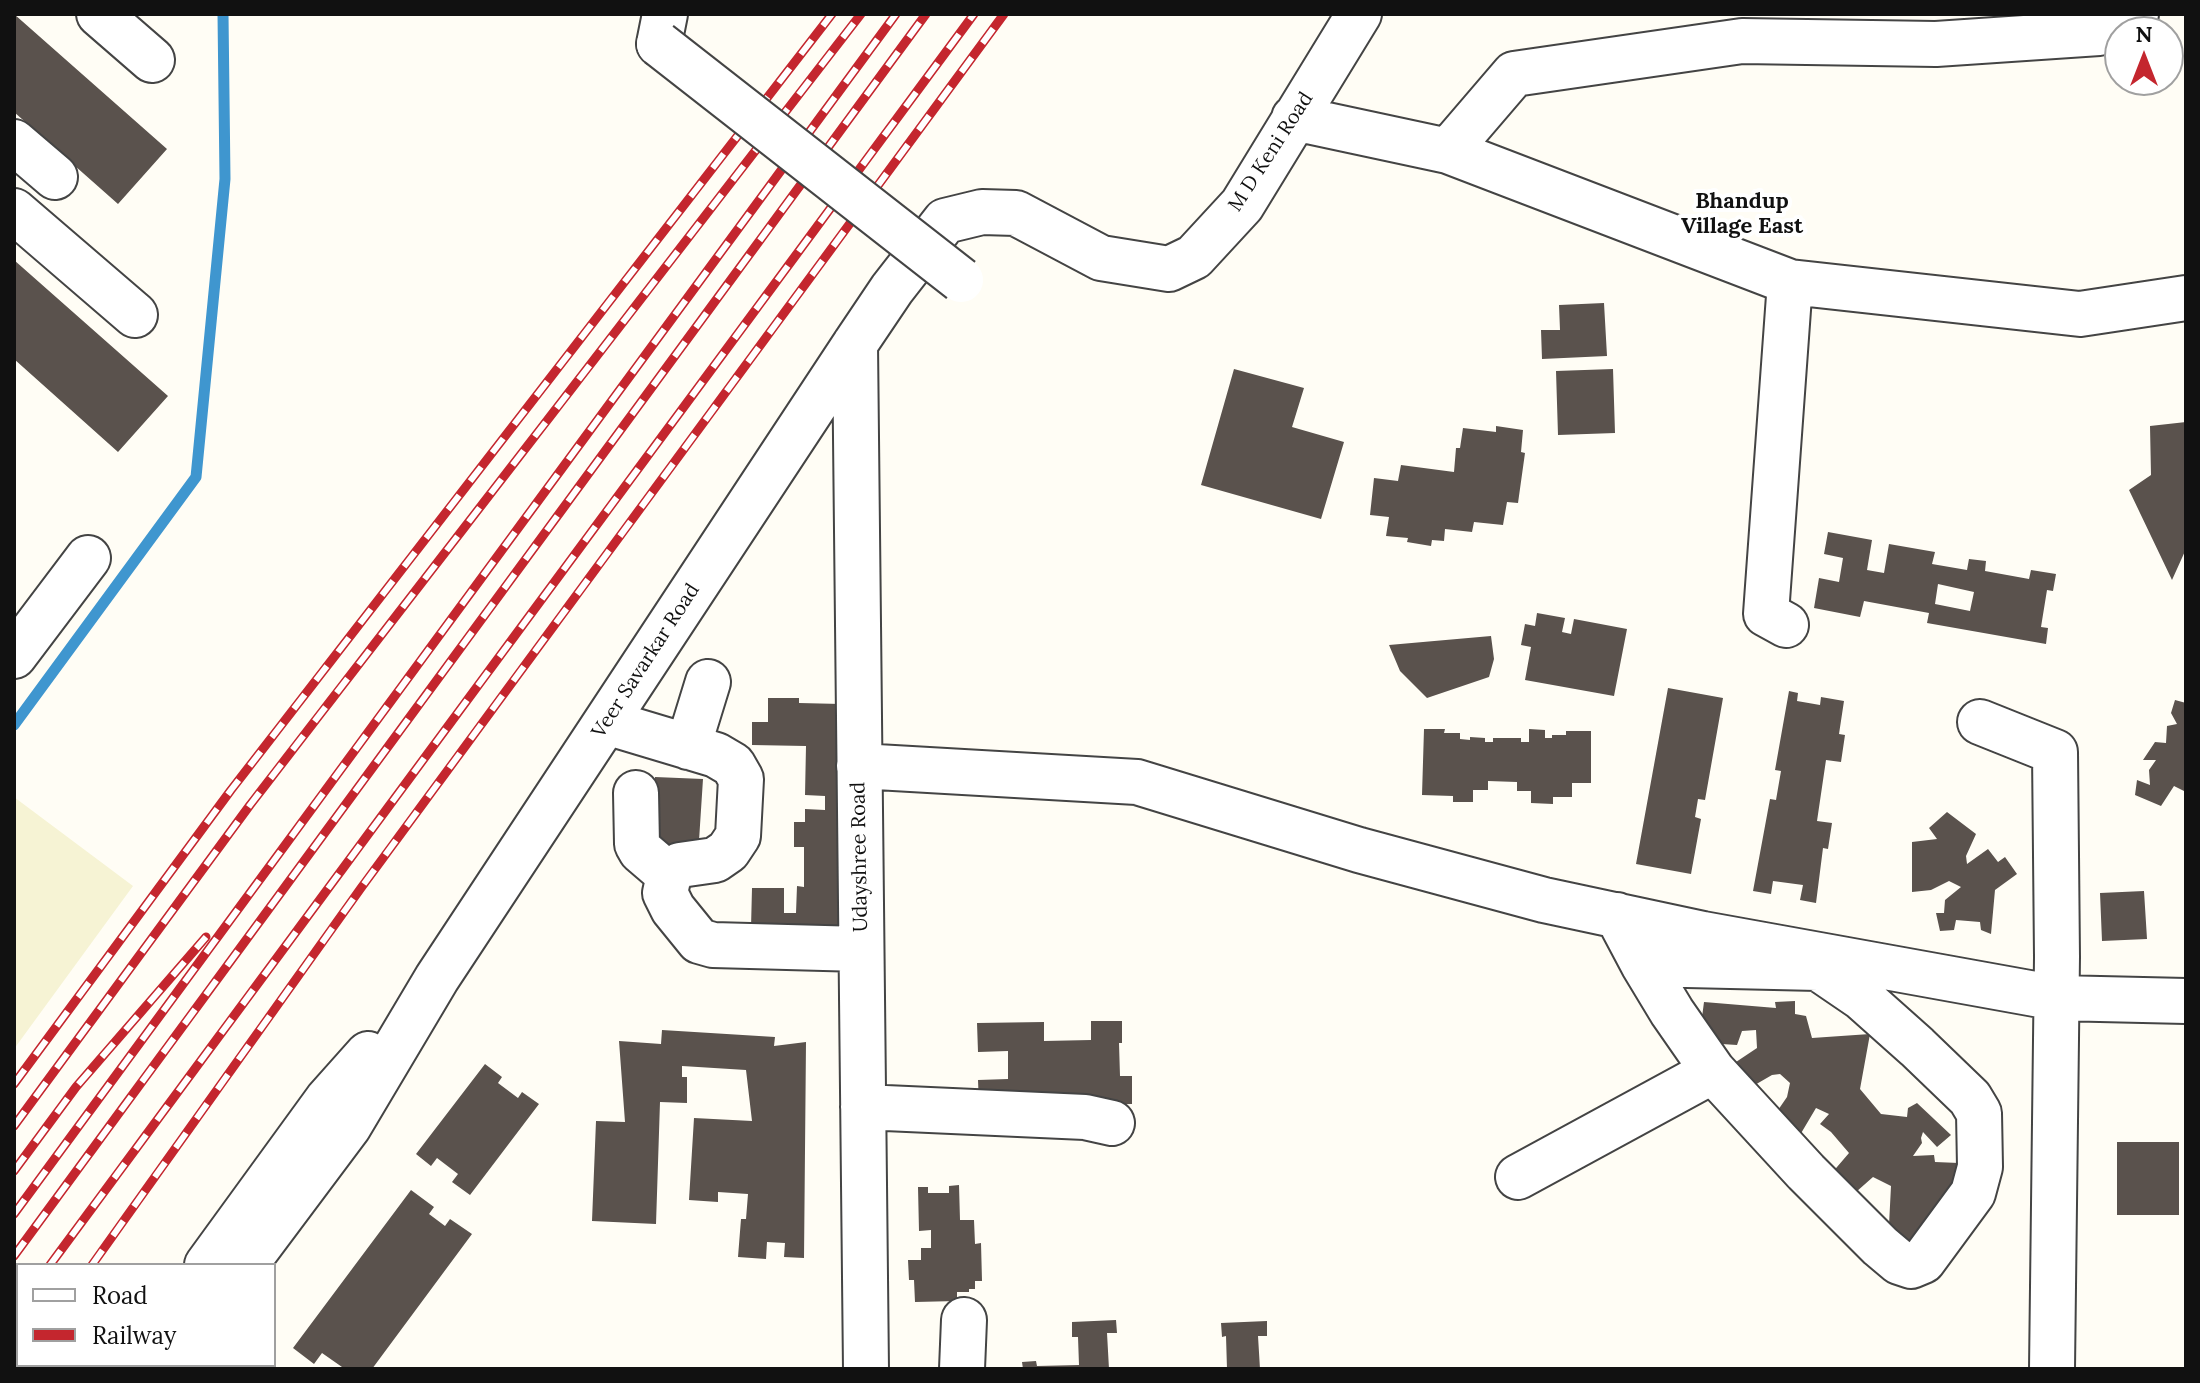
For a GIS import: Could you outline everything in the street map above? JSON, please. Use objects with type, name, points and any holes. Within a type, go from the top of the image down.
[{"type":"street","points":[[99,14],[152,60]]},
{"type":"street","name":"M D Keni Road","points":[[855,344],[892,289],[945,221],[982,212],[1016,213],[1101,258],[1169,269],[1194,257],[1242,205],[1359,14]]},
{"type":"street","points":[[1448,151],[1514,74],[1742,41],[1936,44],[2099,33],[2136,14]]},
{"type":"street","points":[[662,29],[961,280]]},
{"type":"street","points":[[1294,118],[1448,151],[1790,282],[2080,314],[2186,298]]},
{"type":"street","points":[[14,142],[55,177]]},
{"type":"street","points":[[14,211],[135,315]]},
{"type":"street","points":[[1786,625],[1766,614],[1790,282]]},
{"type":"street","name":"Veer Savarkar Road","points":[[246,1263],[349,1126],[437,978],[855,344]]},
{"type":"street","name":"Udayshree Road","points":[[855,344],[866,1369]]},
{"type":"street","points":[[14,656],[88,558]]},
{"type":"street","points":[[688,747],[708,682]]},
{"type":"street","points":[[606,722],[716,755],[733,765],[741,779],[738,836],[728,851],[715,860],[680,865],[669,875],[665,893],[673,909],[699,941],[713,945],[861,949]]},
{"type":"street","points":[[1980,722],[2055,752],[2057,998],[2052,1369]]},
{"type":"street","points":[[859,766],[1137,782],[1359,850],[1544,900],[1703,934],[2057,998],[2186,1001]]},
{"type":"street","points":[[636,793],[637,844],[669,875]]},
{"type":"street","points":[[1617,915],[1643,964],[1672,1012],[1713,1071],[1806,1172],[1899,1262],[1911,1266],[1923,1261],[1973,1193],[1980,1167],[1981,1129],[1979,1113],[1970,1098],[1873,1007],[1826,971],[1805,966],[1643,964]]},
{"type":"street","name":"Veer Savarkar Road","points":[[208,1263],[327,1100],[437,978]]},
{"type":"street","points":[[1518,1177],[1713,1071]]},
{"type":"street","points":[[863,1107],[1085,1117],[1112,1123]]},
{"type":"street","points":[[962,1369],[964,1320]]},
{"type":"shaded area","points":[[14,797],[133,886],[14,1049]]},
{"type":"building","points":[[14,14],[167,149],[118,204],[14,112]]},
{"type":"building","points":[[14,260],[168,396],[118,452],[14,359]]},
{"type":"building","points":[[1604,303],[1607,356],[1542,359],[1541,330],[1560,330],[1559,305]]},
{"type":"building","points":[[1234,369],[1304,388],[1292,427],[1344,442],[1321,519],[1201,485]]},
{"type":"building","points":[[1613,369],[1615,433],[1558,435],[1556,371]]},
{"type":"building","points":[[2186,422],[2186,549],[2172,580],[2129,490],[2151,475],[2150,426]]},
{"type":"building","points":[[1496,426],[1523,430],[1521,452],[1525,453],[1518,503],[1507,502],[1503,525],[1474,522],[1472,532],[1445,529],[1444,541],[1432,540],[1431,546],[1407,542],[1408,538],[1386,536],[1389,517],[1370,515],[1374,478],[1398,481],[1401,465],[1454,472],[1456,448],[1460,448],[1463,428],[1496,432]]},
{"type":"building","points":[[1828,532],[1872,540],[1867,570],[1884,573],[1889,544],[1935,552],[1932,564],[1967,570],[1969,559],[1986,561],[1985,571],[2029,579],[2031,570],[2056,574],[2053,591],[2047,590],[2041,627],[2048,628],[2046,644],[1927,623],[1929,613],[1864,601],[1860,617],[1814,608],[1819,578],[1839,582],[1843,558],[1824,554]],"holes":[[[1938,584],[1974,592],[1970,611],[1935,604]]]},
{"type":"building","points":[[1537,613],[1565,618],[1562,632],[1571,634],[1574,619],[1627,629],[1614,696],[1525,680],[1531,647],[1521,645],[1525,624],[1535,626]]},
{"type":"building","points":[[1491,636],[1494,659],[1489,677],[1427,698],[1400,671],[1389,645]]},
{"type":"building","points":[[1668,688],[1723,698],[1705,800],[1698,799],[1695,817],[1701,819],[1691,874],[1636,864]]},
{"type":"building","points":[[1789,691],[1798,693],[1797,701],[1820,705],[1821,697],[1844,701],[1839,734],[1845,735],[1841,762],[1826,760],[1817,821],[1832,823],[1828,849],[1823,848],[1816,903],[1800,900],[1803,885],[1773,881],[1771,894],[1753,891],[1770,799],[1776,800],[1781,771],[1775,770]]},
{"type":"building","points":[[768,698],[799,698],[799,703],[841,704],[838,930],[751,928],[752,888],[784,888],[784,913],[796,913],[797,886],[804,887],[804,847],[794,847],[794,822],[805,822],[805,809],[825,810],[825,796],[805,795],[806,746],[752,745],[752,722],[768,722]]},
{"type":"building","points":[[2175,700],[2186,703],[2186,792],[2174,786],[2161,806],[2135,795],[2137,780],[2150,785],[2149,770],[2156,760],[2143,760],[2155,742],[2166,743],[2167,726],[2177,724],[2171,713]]},
{"type":"building","points":[[1424,729],[1445,729],[1444,733],[1460,733],[1460,739],[1485,738],[1485,742],[1493,742],[1493,738],[1521,738],[1521,742],[1529,742],[1529,729],[1545,730],[1545,738],[1566,735],[1566,731],[1591,731],[1591,783],[1572,783],[1572,797],[1553,797],[1553,804],[1531,803],[1531,791],[1517,791],[1517,782],[1488,781],[1488,790],[1473,790],[1473,802],[1453,802],[1453,796],[1422,795]]},
{"type":"building","points":[[655,777],[703,779],[698,856],[651,853]]},
{"type":"building","points":[[1947,812],[1976,834],[1966,856],[1967,864],[1988,849],[1998,862],[2005,857],[2017,874],[1995,890],[1991,934],[1981,930],[1980,922],[1956,920],[1954,930],[1940,931],[1936,913],[1944,913],[1945,900],[1961,887],[1949,881],[1931,890],[1912,892],[1912,842],[1937,839],[1929,828]]},
{"type":"building","points":[[2144,891],[2147,939],[2102,941],[2100,893]]},
{"type":"building","points":[[1795,1001],[1795,1014],[1806,1016],[1812,1038],[1870,1034],[1860,1089],[1881,1114],[1907,1117],[1908,1108],[1917,1103],[1951,1135],[1937,1147],[1923,1132],[1922,1143],[1913,1156],[1934,1155],[1935,1162],[1959,1163],[1959,1198],[1940,1197],[1941,1220],[1910,1259],[1889,1225],[1891,1186],[1873,1177],[1856,1192],[1831,1174],[1849,1153],[1820,1124],[1829,1114],[1816,1108],[1800,1135],[1776,1113],[1787,1097],[1790,1083],[1780,1074],[1753,1086],[1730,1066],[1757,1048],[1756,1030],[1742,1031],[1737,1045],[1706,1043],[1701,1025],[1704,1002],[1776,1008],[1775,1002]]},
{"type":"building","points":[[1091,1021],[1122,1021],[1120,1076],[1132,1076],[1132,1104],[979,1106],[978,1080],[1008,1079],[1008,1051],[978,1052],[977,1023],[1044,1022],[1044,1041],[1091,1040]]},
{"type":"building","points":[[662,1030],[775,1037],[774,1046],[806,1042],[804,1258],[784,1257],[785,1243],[767,1242],[766,1259],[738,1257],[741,1219],[746,1219],[748,1194],[718,1192],[718,1202],[689,1200],[694,1118],[752,1121],[746,1070],[682,1066],[682,1077],[687,1077],[687,1103],[660,1102],[656,1224],[592,1221],[596,1121],[625,1122],[619,1041],[661,1044]]},
{"type":"building","points":[[485,1064],[502,1077],[498,1083],[518,1098],[522,1092],[539,1104],[470,1195],[452,1182],[458,1174],[437,1158],[431,1166],[416,1154]]},
{"type":"building","points":[[2117,1142],[2179,1142],[2179,1215],[2117,1215]]},
{"type":"building","points":[[959,1185],[960,1220],[974,1220],[975,1244],[981,1243],[982,1281],[975,1281],[975,1289],[969,1289],[969,1292],[957,1292],[957,1301],[915,1302],[914,1280],[909,1280],[908,1260],[921,1260],[921,1248],[931,1248],[931,1230],[919,1231],[918,1187],[928,1187],[928,1193],[949,1193],[949,1186]]},
{"type":"building","points":[[411,1190],[434,1207],[429,1214],[445,1226],[450,1219],[472,1234],[372,1369],[341,1369],[322,1353],[314,1364],[293,1348]]},
{"type":"building","points":[[1116,1320],[1117,1333],[1107,1333],[1109,1369],[1023,1369],[1022,1362],[1036,1361],[1037,1366],[1079,1365],[1078,1337],[1072,1337],[1072,1322]]},
{"type":"building","points":[[1267,1321],[1267,1336],[1258,1336],[1260,1369],[1227,1369],[1226,1336],[1222,1337],[1221,1323]]},
{"type":"waterway","points":[[14,725],[196,477],[225,179],[223,14]]},
{"type":"railway","points":[[14,1084],[231,790],[832,14]]},
{"type":"railway","points":[[14,1126],[250,805],[861,14]]},
{"type":"railway","points":[[14,1214],[896,14]]},
{"type":"railway","points":[[14,1256],[926,14]]},
{"type":"railway","points":[[51,1263],[974,14]]},
{"type":"railway","points":[[93,1263],[361,888],[1004,14]]},
{"type":"railway","points":[[14,1171],[76,1087],[206,937]]},
{"type":"district","name":"Bhandup Village East","points":[[1742,214]]}]
